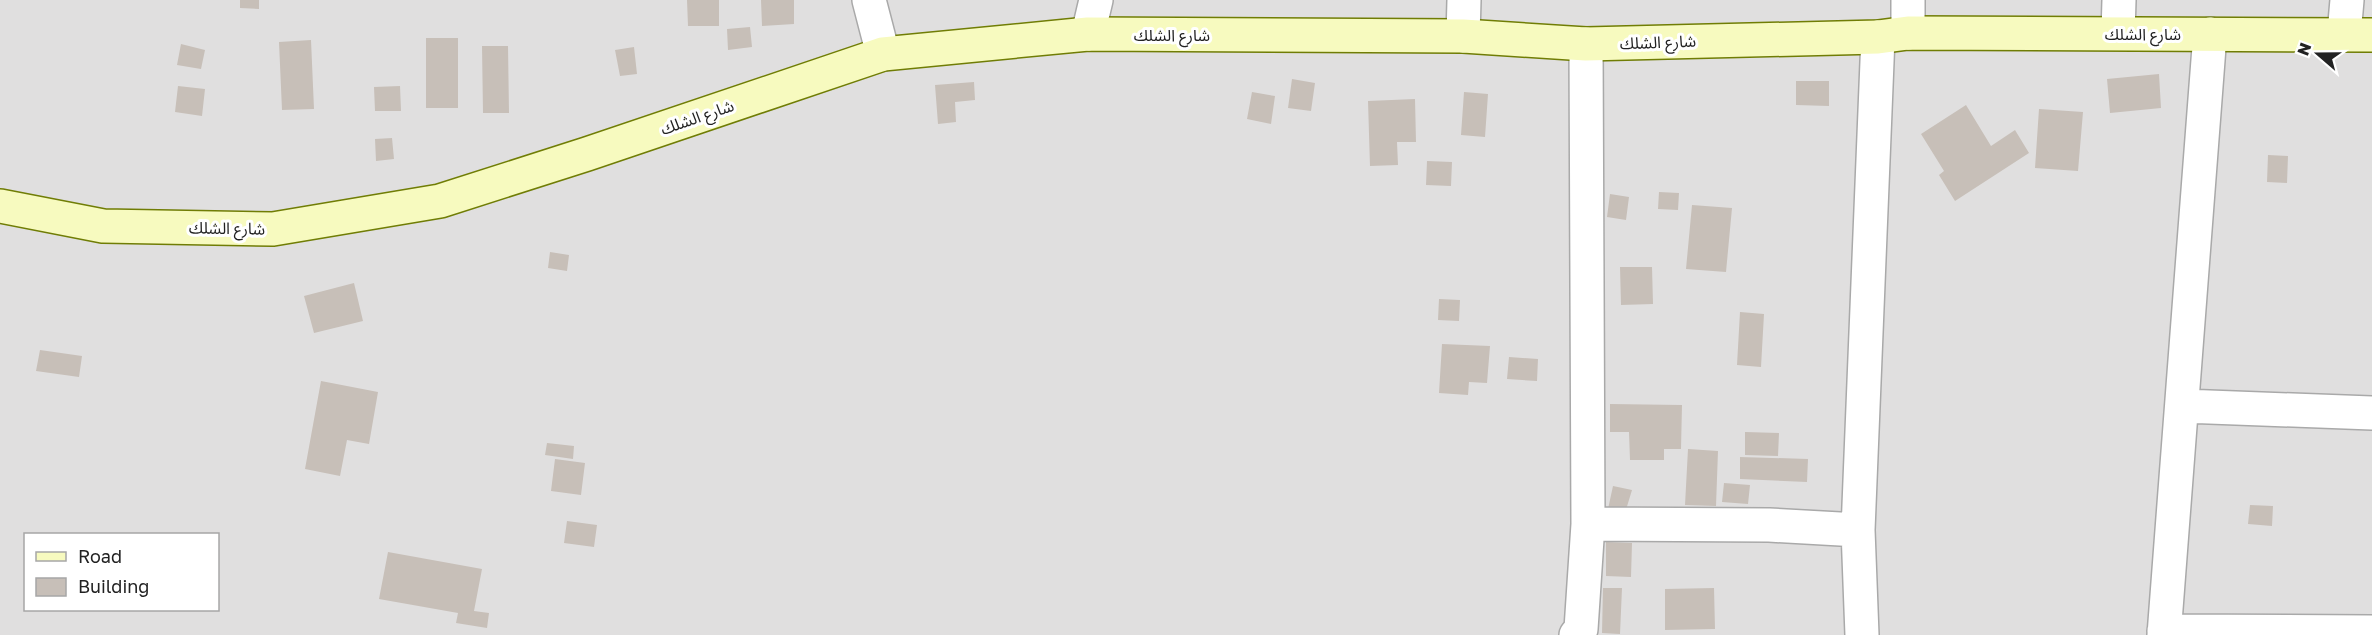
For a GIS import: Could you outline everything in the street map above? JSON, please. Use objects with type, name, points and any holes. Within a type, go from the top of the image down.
[{"type":"street","points":[[869,0],[883,54]]},
{"type":"street","points":[[1088,34],[1096,0]]},
{"type":"street","points":[[1463,36],[1464,0]]},
{"type":"street","points":[[1862,635],[1858,530],[1893,35],[1908,0]]},
{"type":"street","points":[[2118,33],[2119,0]]},
{"type":"street","points":[[2347,0],[2358,34]]},
{"type":"street","name":"شارع الشلك","points":[[0,206],[103,226],[273,229],[429,202],[587,154],[883,54],[1088,34],[1463,36],[1586,44],[1893,35],[2358,34]]},
{"type":"street","points":[[2210,34],[2164,633],[2372,632]]},
{"type":"street","points":[[1576,635],[1581,629],[1588,524],[1586,44]]},
{"type":"street","points":[[2183,406],[2372,413]]},
{"type":"street","points":[[1588,524],[1769,525],[1858,530]]},
{"type":"shaded area","points":[[0,0],[2372,0],[2372,635],[0,635]]},
{"type":"building","points":[[240,0],[259,0],[259,9],[240,8]]},
{"type":"building","points":[[687,0],[719,0],[719,26],[688,26]]},
{"type":"building","points":[[761,0],[794,0],[794,24],[762,26]]},
{"type":"building","points":[[750,27],[752,47],[728,50],[727,29]]},
{"type":"building","points":[[426,38],[458,38],[458,108],[426,108]]},
{"type":"building","points":[[311,40],[314,109],[282,110],[279,42]]},
{"type":"building","points":[[181,44],[205,50],[201,69],[177,65]]},
{"type":"building","points":[[482,46],[508,46],[509,113],[483,113]]},
{"type":"building","points":[[634,47],[637,74],[620,76],[615,50]]},
{"type":"building","points":[[2159,74],[2161,108],[2110,113],[2107,79]]},
{"type":"building","points":[[1292,79],[1315,83],[1311,111],[1288,108]]},
{"type":"building","points":[[1796,81],[1829,81],[1829,106],[1796,105]]},
{"type":"building","points":[[974,82],[975,100],[955,102],[956,122],[938,124],[935,85]]},
{"type":"building","points":[[178,86],[205,89],[202,116],[175,112]]},
{"type":"building","points":[[400,86],[401,111],[375,111],[374,87]]},
{"type":"building","points":[[1252,92],[1275,96],[1271,124],[1247,119]]},
{"type":"building","points":[[1464,92],[1488,94],[1485,137],[1461,135]]},
{"type":"building","points":[[1415,99],[1416,142],[1397,142],[1398,165],[1370,166],[1368,101]]},
{"type":"building","points":[[1966,105],[1991,146],[2015,130],[2029,153],[1955,201],[1939,175],[1944,171],[1921,134]]},
{"type":"building","points":[[2039,109],[2083,112],[2078,171],[2035,168]]},
{"type":"building","points":[[392,138],[394,159],[376,161],[375,139]]},
{"type":"building","points":[[2268,155],[2288,156],[2287,183],[2267,182]]},
{"type":"building","points":[[1427,161],[1452,162],[1451,186],[1426,185]]},
{"type":"building","points":[[1659,192],[1679,193],[1678,210],[1658,209]]},
{"type":"building","points":[[1610,194],[1629,197],[1626,220],[1607,217]]},
{"type":"building","points":[[1692,205],[1732,208],[1726,272],[1686,269]]},
{"type":"building","points":[[550,252],[569,255],[567,271],[548,268]]},
{"type":"building","points":[[1620,267],[1652,267],[1653,304],[1621,305]]},
{"type":"building","points":[[354,283],[363,321],[314,333],[304,296]]},
{"type":"building","points":[[1439,299],[1460,300],[1459,321],[1438,320]]},
{"type":"building","points":[[1740,312],[1764,314],[1761,367],[1737,365]]},
{"type":"building","points":[[1442,344],[1490,346],[1487,383],[1469,382],[1468,395],[1439,393]]},
{"type":"building","points":[[40,350],[82,356],[79,377],[36,371]]},
{"type":"building","points":[[1509,357],[1538,359],[1537,381],[1507,379]]},
{"type":"building","points":[[321,381],[378,392],[369,444],[347,440],[340,476],[305,469]]},
{"type":"building","points":[[1610,404],[1682,405],[1681,449],[1664,449],[1664,460],[1630,460],[1629,432],[1610,432]]},
{"type":"building","points":[[1745,432],[1779,433],[1778,456],[1745,455]]},
{"type":"building","points":[[547,443],[574,446],[573,459],[545,455]]},
{"type":"building","points":[[1688,449],[1718,451],[1716,506],[1685,505]]},
{"type":"building","points":[[1740,457],[1808,459],[1807,482],[1740,479]]},
{"type":"building","points":[[555,459],[585,463],[581,495],[551,491]]},
{"type":"building","points":[[1724,483],[1750,485],[1748,504],[1722,502]]},
{"type":"building","points":[[1613,486],[1632,490],[1625,513],[1608,509]]},
{"type":"building","points":[[2250,505],[2273,506],[2272,526],[2248,524]]},
{"type":"building","points":[[567,521],[597,525],[594,547],[564,543]]},
{"type":"building","points":[[1606,542],[1632,543],[1631,577],[1606,576]]},
{"type":"building","points":[[388,552],[482,569],[474,611],[489,613],[487,628],[456,623],[458,613],[379,599]]},
{"type":"building","points":[[1603,588],[1622,588],[1620,634],[1602,633]]},
{"type":"building","points":[[1714,588],[1715,629],[1665,630],[1665,589]]}]
